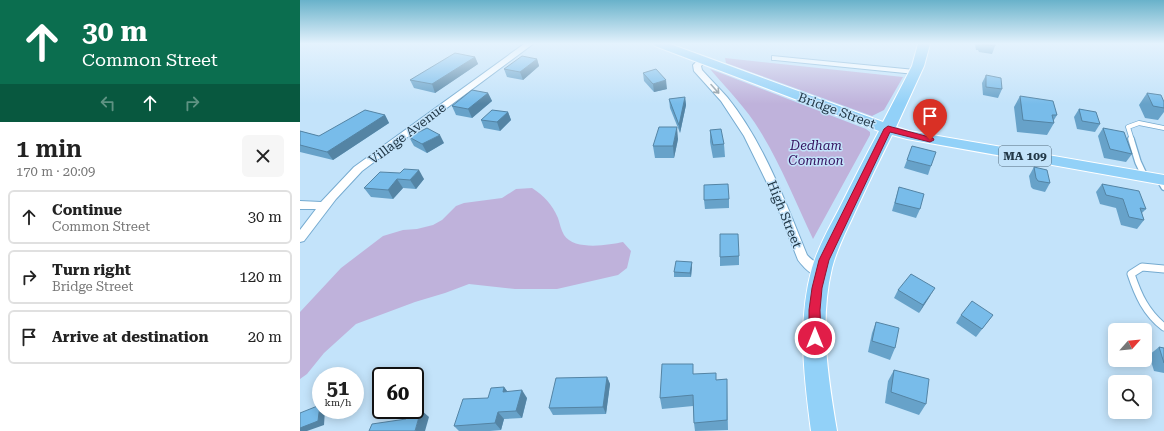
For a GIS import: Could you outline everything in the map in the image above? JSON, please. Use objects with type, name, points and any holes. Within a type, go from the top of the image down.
[{"type":"main road","name":"Bridge Street","points":[[714,64],[888,129],[930,140],[1145,177],[1163,182]]},
{"type":"main road","points":[[824,431],[815,346],[815,310],[820,272],[830,245],[918,64]]},
{"type":"street","name":"Village Avenue","points":[[300,238],[324,206],[344,183],[377,154],[501,64]]},
{"type":"street","name":"High Street","points":[[698,64],[698,70],[724,99],[749,136],[777,193],[802,256],[808,265],[820,272]]},
{"type":"street","points":[[836,64],[915,72]]},
{"type":"street","points":[[300,205],[324,206]]},
{"type":"lane","points":[[1145,177],[1138,162],[1128,127],[1139,123],[1164,128]]},
{"type":"lane","points":[[1164,269],[1145,266],[1136,268],[1131,274],[1138,294],[1149,312],[1164,327]]},
{"type":"green space","name":"Dedham Common","points":[[729,64],[782,64],[903,77],[884,110],[872,116]]},
{"type":"green space","name":"Dedham Common","points":[[710,69],[866,129],[870,132],[870,135],[813,239],[768,144],[743,107]]},
{"type":"green space","points":[[532,188],[544,197],[556,213],[564,235],[575,243],[592,246],[623,242],[631,251],[627,268],[618,275],[557,289],[515,289],[469,284],[415,302],[356,324],[324,353],[307,374],[300,379],[300,312],[341,268],[383,236],[403,230],[417,229],[433,225],[442,220],[456,206],[464,203],[502,198],[516,189]]},
{"type":"building","points":[[436,64],[464,64],[432,84],[410,80]]},
{"type":"building","points":[[511,64],[530,64],[520,72],[504,69]]},
{"type":"building","points":[[656,69],[666,80],[653,84],[643,73]]},
{"type":"building","points":[[986,75],[1001,78],[1002,89],[986,87]]},
{"type":"building","points":[[472,90],[488,93],[468,109],[452,106]]},
{"type":"building","points":[[1147,93],[1161,95],[1164,102],[1164,108],[1153,106]]},
{"type":"building","points":[[1020,96],[1053,101],[1057,115],[1052,115],[1054,123],[1023,120]]},
{"type":"building","points":[[685,97],[679,125],[669,99]]},
{"type":"building","points":[[1079,109],[1096,112],[1100,124],[1082,121]]},
{"type":"building","points":[[365,110],[385,115],[327,152],[300,145],[300,131],[319,136]]},
{"type":"building","points":[[492,110],[508,112],[497,122],[481,120]]},
{"type":"building","points":[[659,127],[677,127],[673,146],[653,146]]},
{"type":"building","points":[[427,128],[440,135],[422,144],[409,137]]},
{"type":"building","points":[[1103,128],[1124,132],[1132,154],[1110,149]]},
{"type":"building","points":[[721,129],[724,144],[713,145],[710,130]]},
{"type":"building","points":[[912,146],[936,152],[931,166],[907,160]]},
{"type":"building","points":[[1034,167],[1047,170],[1050,183],[1038,181]]},
{"type":"building","points":[[404,169],[419,170],[410,180],[397,179],[388,190],[364,188],[380,172],[400,173]]},
{"type":"building","points":[[728,184],[729,199],[704,200],[704,185]]},
{"type":"building","points":[[1102,184],[1139,191],[1146,209],[1140,208],[1144,220],[1129,217],[1123,199],[1106,195]]},
{"type":"building","points":[[899,187],[924,194],[920,209],[895,203]]},
{"type":"building","points":[[720,234],[738,234],[739,256],[720,257]]},
{"type":"building","points":[[676,261],[692,262],[690,273],[674,272]]},
{"type":"building","points":[[911,274],[935,288],[923,305],[898,290]]},
{"type":"building","points":[[972,301],[993,315],[982,329],[961,315]]},
{"type":"building","points":[[876,322],[899,328],[895,348],[872,341]]},
{"type":"building","points":[[1159,347],[1164,348],[1164,363]]},
{"type":"building","points":[[662,364],[693,364],[693,374],[716,373],[716,380],[727,379],[727,420],[694,423],[693,395],[660,398]]},
{"type":"building","points":[[894,370],[929,379],[926,404],[891,392]]},
{"type":"building","points":[[607,377],[603,407],[549,408],[556,378]]},
{"type":"building","points":[[504,387],[503,392],[522,390],[516,411],[498,412],[495,423],[454,426],[463,399],[488,398],[491,388]]},
{"type":"building","points":[[312,408],[312,419],[318,419],[318,421],[300,428],[300,413]]},
{"type":"building","points":[[406,419],[418,419],[415,431],[369,431],[372,424]]},
{"type":"route","points":[[815,338],[817,288],[824,260],[834,235],[888,129],[930,140]]}]
